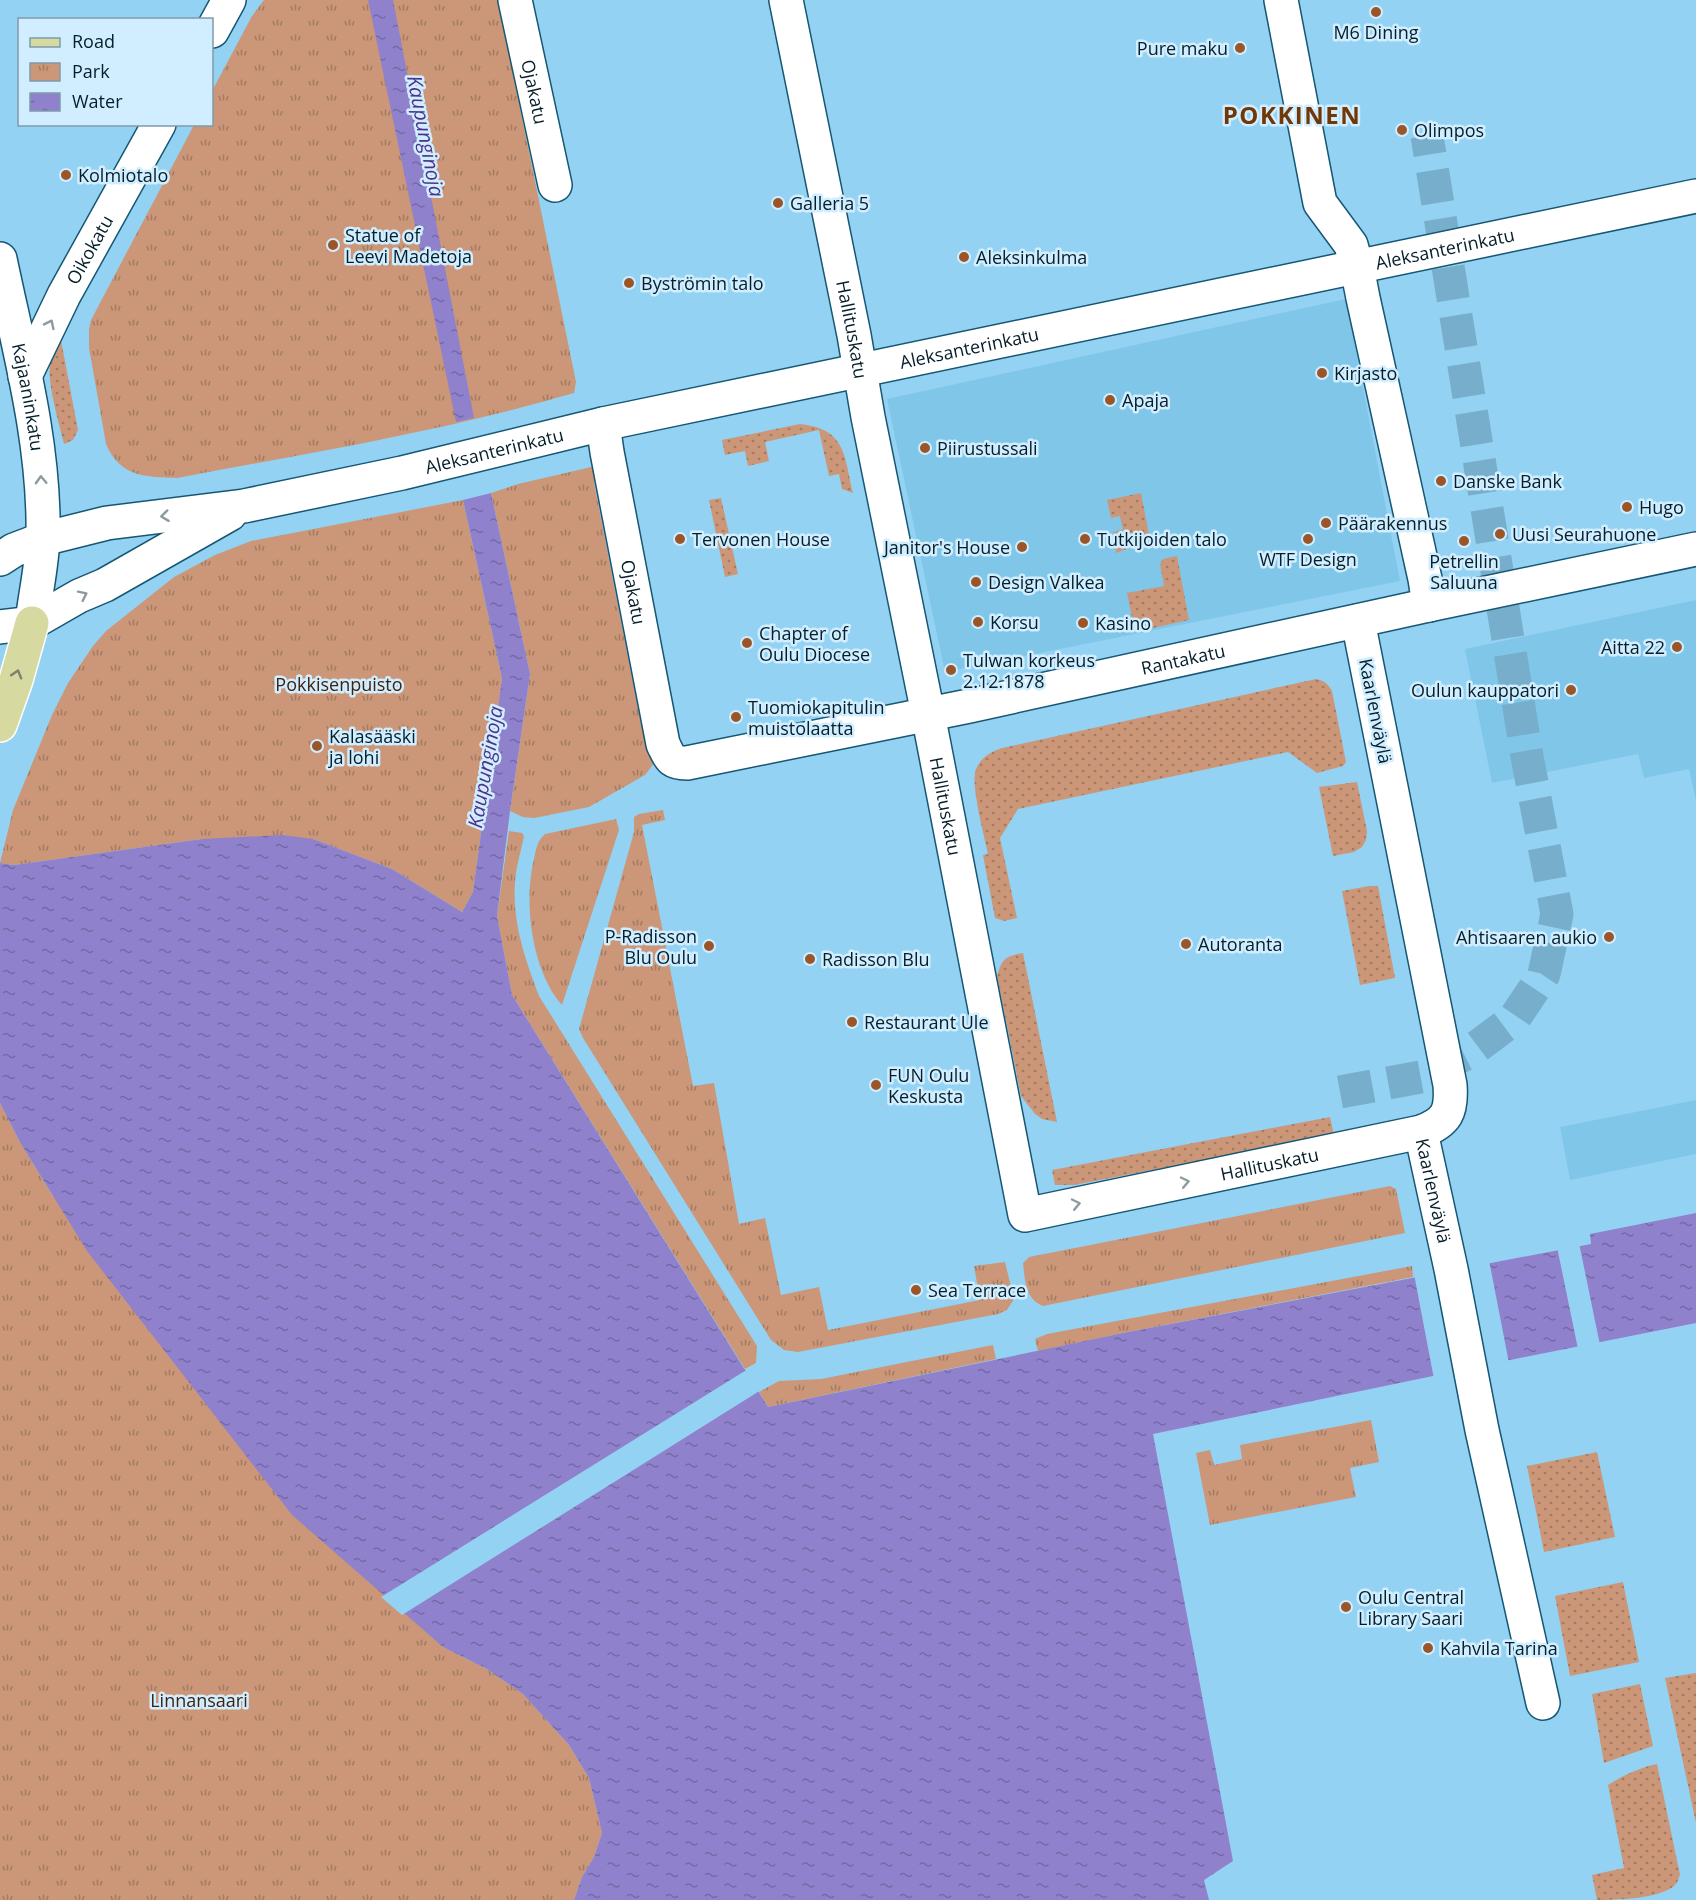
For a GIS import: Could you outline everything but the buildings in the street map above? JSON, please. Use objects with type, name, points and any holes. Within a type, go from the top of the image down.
[{"type":"main road","points":[[0,725],[16,625]]},
{"type":"street","points":[[213,29],[229,0]]},
{"type":"street","name":"Ojakatu","points":[[515,0],[555,185]]},
{"type":"street","name":"Hallituskatu","points":[[786,0],[854,335],[1025,1215],[1421,1132]]},
{"type":"street","points":[[1281,0],[1320,203],[1351,245],[1357,267],[1429,605]]},
{"type":"street","name":"Oikokatu","points":[[25,376],[64,295],[158,126]]},
{"type":"street","name":"Aleksanterinkatu","points":[[0,559],[14,550],[43,538],[107,523],[244,506],[402,473],[603,424],[1696,196]]},
{"type":"street","name":"Kajaaninkatu","points":[[0,258],[25,376],[41,468],[43,538],[16,625]]},
{"type":"street","name":"Ojakatu","points":[[603,424],[661,736],[670,759]]},
{"type":"street","name":"Aleksanterinkatu","points":[[16,625],[105,585],[244,506]]},
{"type":"street","name":"Rantakatu","points":[[670,759],[677,764],[687,764],[1696,549]]},
{"type":"street","name":"Kaarlenväylä","points":[[1358,621],[1450,1085],[1451,1104],[1444,1120],[1421,1132],[1473,1384],[1543,1703]]},
{"type":"shaded area","points":[[1346,299],[1400,581],[945,672],[887,399]]},
{"type":"shaded area","name":"Oulun kauppatori","points":[[1696,600],[1696,801],[1689,769],[1644,778],[1638,754],[1492,783],[1465,649]]},
{"type":"shaded area","points":[[1696,1100],[1696,1154],[1570,1180],[1560,1127]]},
{"type":"green space","points":[[264,0],[498,0],[576,382],[574,393],[426,430],[177,478],[144,476],[118,463],[106,444],[89,348],[91,320],[193,126],[213,126],[213,89],[252,16]]},
{"type":"green space","points":[[60,335],[78,430],[73,440],[64,444],[50,381],[51,356]]},
{"type":"green space","points":[[800,424],[815,427],[835,438],[844,456],[853,493],[842,489],[839,474],[829,476],[819,430],[765,442],[769,461],[748,466],[745,451],[725,455],[722,440]]},
{"type":"green space","points":[[600,465],[603,479],[594,482],[641,724],[650,722],[655,762],[645,775],[589,807],[534,818],[523,817],[510,811],[530,674],[491,493],[518,484]]},
{"type":"green space","points":[[1141,493],[1150,540],[1116,553],[1113,532],[1123,530],[1120,516],[1111,518],[1107,500]]},
{"type":"green space","points":[[721,498],[738,574],[725,577],[709,500]]},
{"type":"green space","name":"Pokkisenpuisto","points":[[463,500],[502,678],[473,892],[462,912],[392,869],[313,839],[202,839],[14,865],[0,863],[13,810],[52,715],[68,683],[106,631],[174,577],[215,555],[251,541]]},
{"type":"green space","points":[[1177,556],[1189,620],[1135,632],[1127,593],[1164,586],[1160,564],[1163,559]]},
{"type":"green space","points":[[1316,679],[1326,683],[1332,691],[1346,762],[1343,766],[1317,773],[1288,752],[1018,809],[1000,838],[1017,918],[1004,921],[995,918],[983,855],[988,854],[975,790],[975,773],[985,757],[1002,748]]},
{"type":"green space","points":[[1357,782],[1367,831],[1366,840],[1362,847],[1354,852],[1333,856],[1319,787]]},
{"type":"green space","points":[[663,810],[665,820],[642,825],[693,1086],[714,1083],[739,1224],[765,1218],[781,1295],[819,1287],[828,1330],[980,1300],[974,1266],[1005,1262],[1014,1299],[1007,1310],[998,1314],[798,1352],[784,1350],[771,1340],[579,1029],[634,832],[634,817]]},
{"type":"green space","points":[[616,819],[619,830],[562,1005],[543,974],[533,936],[530,895],[536,849],[545,834]]},
{"type":"green space","points":[[509,831],[522,833],[524,836],[517,865],[516,911],[524,954],[539,996],[757,1346],[756,1363],[745,1369],[512,995],[497,916]]},
{"type":"green space","points":[[1378,886],[1395,978],[1360,985],[1342,891]]},
{"type":"green space","points":[[1023,953],[1057,1122],[1042,1119],[1035,1114],[1021,1096],[997,976],[1005,959]]},
{"type":"green space","name":"Linnansaari","points":[[0,1103],[21,1144],[53,1196],[443,1647],[487,1669],[523,1694],[569,1745],[589,1778],[602,1833],[594,1857],[582,1877],[574,1900],[0,1900]]},
{"type":"green space","points":[[1330,1117],[1334,1135],[1074,1185],[1055,1185],[1052,1170]]},
{"type":"green space","points":[[1390,1186],[1396,1189],[1405,1233],[1043,1306],[1033,1299],[1027,1288],[1023,1263],[1029,1257]]},
{"type":"green space","points":[[1412,1266],[1413,1277],[1038,1351],[1035,1339],[1047,1334]]},
{"type":"green space","points":[[993,1345],[996,1359],[768,1407],[759,1392],[779,1381],[821,1379]]},
{"type":"green space","points":[[1371,1420],[1379,1462],[1350,1468],[1356,1497],[1210,1525],[1196,1453],[1210,1450],[1214,1465],[1242,1459],[1240,1445]]},
{"type":"green space","points":[[1597,1452],[1615,1537],[1544,1552],[1527,1466]]},
{"type":"green space","points":[[1623,1582],[1639,1662],[1570,1676],[1555,1596]]},
{"type":"green space","points":[[1696,1673],[1696,1823],[1665,1678]]},
{"type":"green space","points":[[1640,1684],[1653,1746],[1604,1763],[1592,1694]]},
{"type":"green space","points":[[1657,1764],[1680,1875],[1677,1882],[1670,1889],[1650,1896],[1597,1900],[1592,1875],[1624,1868],[1608,1785],[1632,1772]]},
{"type":"water","points":[[368,0],[393,0],[474,418],[456,422]]},
{"type":"water","points":[[491,493],[530,674],[497,916],[512,995],[768,1407],[1123,1333],[1591,1244],[1590,1234],[1696,1213],[1696,1323],[1153,1434],[1233,1861],[1204,1880],[1209,1900],[574,1900],[582,1877],[594,1857],[602,1833],[589,1778],[569,1745],[523,1694],[487,1669],[443,1647],[292,1515],[87,1251],[21,1144],[0,1103],[0,863],[14,865],[202,839],[282,835],[313,839],[392,869],[462,912],[473,892],[502,678],[463,500]]},
{"type":"pier","points":[[1579,1243],[1600,1345],[1578,1349],[1557,1247]]},
{"type":"pier","points":[[1489,1260],[1509,1363],[1434,1379],[1414,1274]]},
{"type":"pier","points":[[748,1369],[761,1390],[402,1615],[381,1597]]},
{"type":"tunnel","points":[[1340,1092],[1421,1077],[1470,1052],[1514,1019],[1544,974],[1557,914],[1526,751],[1427,136]]},
{"type":"place","name":"M6 Dining","points":[[1376,12]]},
{"type":"place","name":"Pure maku","points":[[1240,48]]},
{"type":"place","name":"Olimpos","points":[[1402,130]]},
{"type":"place","name":"Kolmiotalo","points":[[66,175]]},
{"type":"place","name":"Galleria 5","points":[[778,203]]},
{"type":"place","name":"Statue of Leevi Madetoja","points":[[333,245]]},
{"type":"place","name":"Aleksinkulma","points":[[964,257]]},
{"type":"place","name":"Byströmin talo","points":[[629,283]]},
{"type":"place","name":"Kirjasto","points":[[1322,373]]},
{"type":"place","name":"Apaja","points":[[1110,400]]},
{"type":"place","name":"Piirustussali","points":[[925,448]]},
{"type":"place","name":"Danske Bank","points":[[1441,481]]},
{"type":"place","name":"Hugo","points":[[1627,507]]},
{"type":"place","name":"Päärakennus","points":[[1326,523]]},
{"type":"place","name":"Uusi Seurahuone","points":[[1500,534]]},
{"type":"place","name":"Tervonen House","points":[[680,539]]},
{"type":"place","name":"Tutkijoiden talo","points":[[1085,539]]},
{"type":"place","name":"WTF Design","points":[[1308,539]]},
{"type":"place","name":"Petrellin Saluuna","points":[[1464,541]]},
{"type":"place","name":"Janitor's House","points":[[1022,547]]},
{"type":"place","name":"Design Valkea","points":[[976,582]]},
{"type":"place","name":"Korsu","points":[[978,622]]},
{"type":"place","name":"Kasino","points":[[1083,623]]},
{"type":"place","name":"Chapter of Oulu Diocese","points":[[747,643]]},
{"type":"place","name":"Aitta 22","points":[[1677,647]]},
{"type":"place","name":"Tulwan korkeus 2.12.1878","points":[[951,670]]},
{"type":"place","name":"Oulun kauppatori","points":[[1571,690]]},
{"type":"place","name":"Tuomiokapitulin muistolaatta","points":[[736,717]]},
{"type":"place","name":"Kalasääski ja lohi","points":[[317,746]]},
{"type":"place","name":"Ahtisaaren aukio","points":[[1609,937]]},
{"type":"place","name":"Autoranta","points":[[1186,944]]},
{"type":"place","name":"P-Radisson Blu Oulu","points":[[709,946]]},
{"type":"place","name":"Radisson Blu","points":[[810,959]]},
{"type":"place","name":"Restaurant Ule","points":[[852,1022]]},
{"type":"place","name":"FUN Oulu Keskusta","points":[[876,1085]]},
{"type":"place","name":"Sea Terrace","points":[[916,1290]]},
{"type":"place","name":"Oulu Central Library Saari","points":[[1346,1607]]},
{"type":"place","name":"Kahvila Tarina","points":[[1428,1648]]},
{"type":"district","name":"POKKINEN","points":[[1292,114]]},
{"type":"water label","name":"Kaupunginoja","points":[[426,136]]},
{"type":"water label","name":"Kaupunginoja","points":[[485,767]]}]
